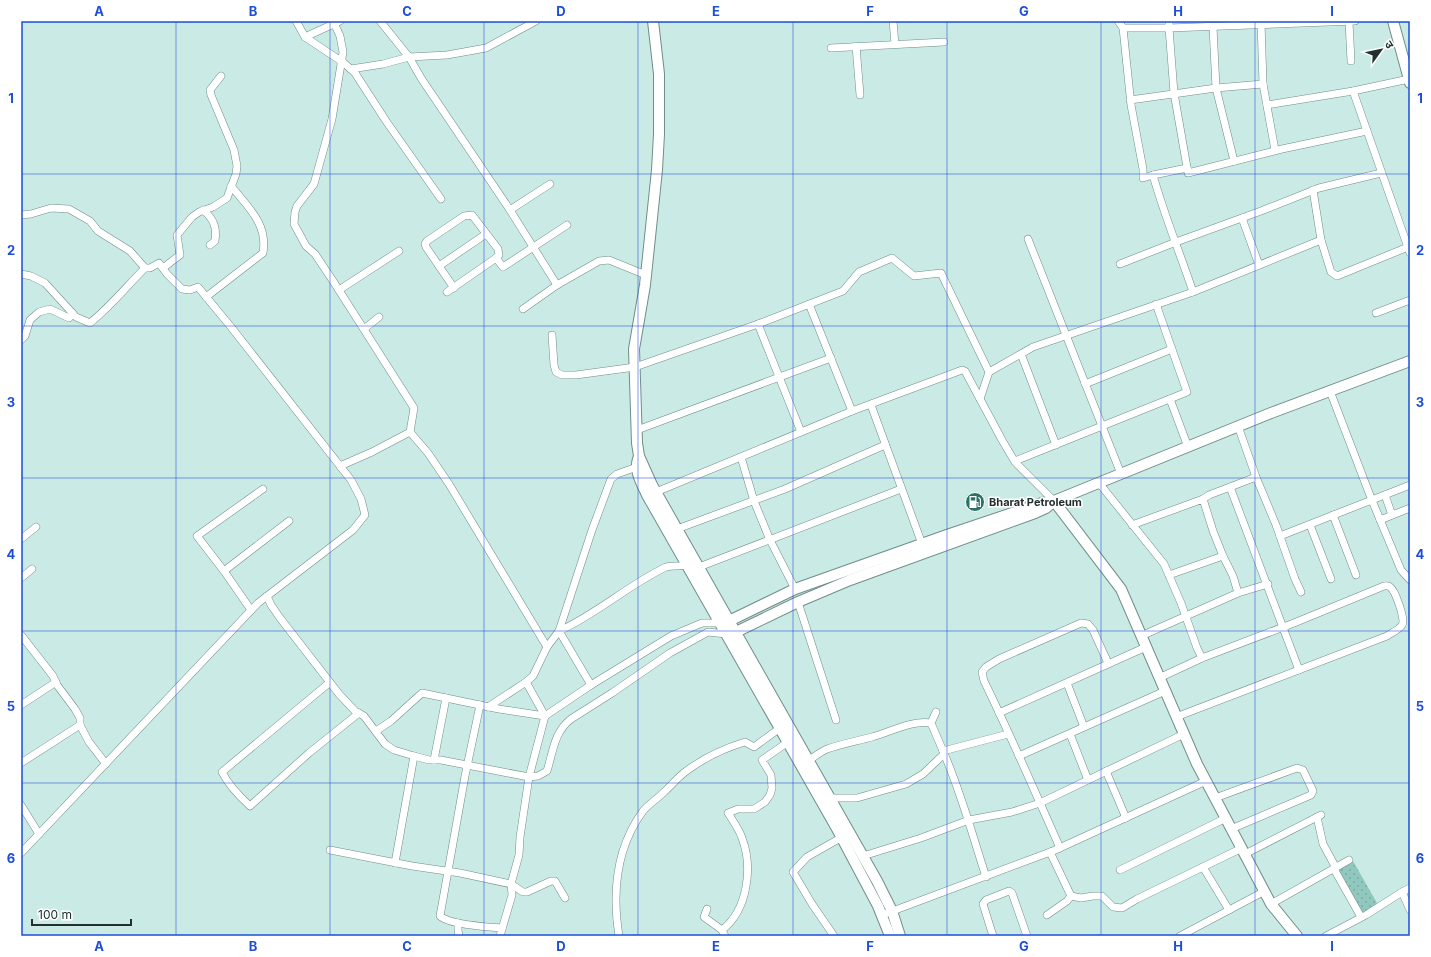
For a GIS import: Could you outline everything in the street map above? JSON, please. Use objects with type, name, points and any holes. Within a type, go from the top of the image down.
[{"type":"street","points":[[305,21],[297,23],[305,37],[342,61],[355,73],[386,121],[441,199]]},
{"type":"street","points":[[380,21],[410,57],[421,78],[510,210],[557,285]]},
{"type":"street","points":[[351,69],[383,64],[410,57],[447,55],[486,48],[536,21]]},
{"type":"street","points":[[653,21],[659,74],[659,134],[657,170],[646,275],[634,349],[637,443],[639,456],[637,462],[699,567],[725,622],[788,742],[846,835],[863,856],[877,881],[892,911],[900,936]]},
{"type":"street","points":[[893,21],[895,44]]},
{"type":"street","points":[[1118,21],[1123,28],[1130,100],[1143,178],[1187,168]]},
{"type":"street","points":[[1123,28],[1169,24],[1213,27],[1261,23],[1352,21],[1352,61]]},
{"type":"street","points":[[1267,105],[1409,81],[1393,21]]},
{"type":"street","points":[[305,37],[337,22],[343,52],[332,119],[314,184],[297,206],[294,224],[306,246],[315,254],[414,408],[410,432]]},
{"type":"street","points":[[1261,23],[1263,84],[1275,150]]},
{"type":"street","points":[[1169,24],[1174,94],[1188,173],[1275,150],[1366,131]]},
{"type":"street","points":[[1213,27],[1216,88],[1234,161]]},
{"type":"street","points":[[831,48],[944,42]]},
{"type":"street","points":[[856,46],[860,95]]},
{"type":"street","points":[[163,268],[180,255],[177,235],[192,217],[203,210],[213,207],[226,198],[231,186],[237,166],[234,150],[210,95],[210,90],[221,76]]},
{"type":"street","points":[[1130,100],[1216,88],[1263,84]]},
{"type":"street","points":[[1313,190],[1321,240],[1332,272],[1337,276],[1409,250],[1352,91]]},
{"type":"street","points":[[1120,264],[1313,190],[1381,173]]},
{"type":"street","points":[[1153,175],[1160,201],[1176,242],[1192,292]]},
{"type":"street","points":[[510,210],[550,184]]},
{"type":"street","points":[[206,297],[262,253],[264,245],[260,223],[231,186]]},
{"type":"street","points":[[21,215],[31,214],[51,208],[68,209],[90,221],[98,231],[130,251],[145,268]]},
{"type":"street","points":[[203,210],[214,222],[216,234],[215,241],[210,245]]},
{"type":"street","points":[[447,292],[454,288],[496,258],[499,252],[472,215],[467,215],[425,244],[454,288]]},
{"type":"street","points":[[1242,218],[1259,265]]},
{"type":"street","points":[[496,258],[503,267],[567,225]]},
{"type":"street","points":[[439,266],[486,234]]},
{"type":"street","points":[[1028,239],[1065,335],[1122,474]]},
{"type":"street","points":[[980,399],[989,372],[1033,347],[1192,292],[1321,240]]},
{"type":"street","points":[[339,290],[399,250]]},
{"type":"street","points":[[552,335],[554,365],[556,372],[562,375],[576,375],[635,367],[758,324],[843,291],[859,272],[892,258],[914,276],[941,273],[989,372]]},
{"type":"street","points":[[523,309],[557,285],[599,261],[609,260],[646,275]]},
{"type":"street","points":[[21,274],[31,276],[45,283],[76,317],[90,323],[106,311],[145,268],[150,268],[159,263],[182,289],[193,290],[198,287],[351,480],[361,499],[365,515],[353,530],[251,610],[21,853]]},
{"type":"street","points":[[1376,313],[1410,300]]},
{"type":"street","points":[[809,304],[852,411]]},
{"type":"street","points":[[1015,461],[1187,392],[1156,304]]},
{"type":"street","points":[[21,340],[25,336],[30,320],[39,312],[50,309],[68,318],[73,314]]},
{"type":"street","points":[[364,329],[379,318]]},
{"type":"street","points":[[758,324],[801,432]]},
{"type":"street","points":[[1085,384],[1172,349]]},
{"type":"street","points":[[1021,354],[1056,445]]},
{"type":"street","points":[[637,430],[831,358]]},
{"type":"street","points":[[500,936],[512,895],[511,884],[519,855],[520,837],[529,777],[545,716],[591,685],[671,636],[702,622],[725,622],[795,589],[923,548],[1042,503],[1054,502],[1238,426],[1410,361]]},
{"type":"street","points":[[656,492],[852,411],[962,370],[965,371],[1015,461],[1054,502],[1121,589],[1164,691],[1206,781],[1271,904],[1297,936]]},
{"type":"street","points":[[1330,391],[1372,501],[1401,570],[1410,580]]},
{"type":"street","points":[[1170,399],[1188,447]]},
{"type":"street","points":[[871,405],[923,548]]},
{"type":"street","points":[[1238,426],[1256,477],[1301,592]]},
{"type":"street","points":[[340,466],[372,452],[410,432]]},
{"type":"street","points":[[410,432],[428,453],[449,484],[547,648]]},
{"type":"street","points":[[678,530],[785,489],[885,445]]},
{"type":"street","points":[[741,457],[754,501],[770,540],[795,589]]},
{"type":"street","points":[[640,467],[639,477],[648,495],[687,565],[725,622]]},
{"type":"street","points":[[488,707],[533,676],[547,648],[559,631],[607,486],[611,479],[617,474],[640,467]]},
{"type":"street","points":[[1132,525],[1203,499],[1209,495],[1256,477]]},
{"type":"street","points":[[1099,483],[1156,553],[1169,575],[1202,658]]},
{"type":"street","points":[[1280,536],[1410,485]]},
{"type":"street","points":[[1230,487],[1257,560],[1268,584],[1299,670]]},
{"type":"street","points":[[251,610],[197,536],[263,489]]},
{"type":"street","points":[[699,567],[901,489]]},
{"type":"street","points":[[1385,495],[1392,515]]},
{"type":"street","points":[[1203,499],[1223,556],[1233,576],[1238,593]]},
{"type":"street","points":[[1380,520],[1410,508]]},
{"type":"street","points":[[1333,515],[1356,575]]},
{"type":"street","points":[[224,571],[289,521]]},
{"type":"street","points":[[1310,525],[1331,579]]},
{"type":"street","points":[[22,538],[36,527]]},
{"type":"street","points":[[267,596],[280,618],[329,683],[359,713],[364,716],[385,744],[394,750],[414,756],[529,777],[538,776],[547,771],[556,739],[565,724],[670,653],[708,632],[731,633],[798,602],[923,548]]},
{"type":"street","points":[[1169,575],[1223,556]]},
{"type":"street","points":[[559,631],[667,566],[681,567],[687,565]]},
{"type":"street","points":[[21,578],[32,569]]},
{"type":"street","points":[[1141,636],[1238,593],[1268,584]]},
{"type":"street","points":[[1159,678],[1202,658],[1384,586],[1392,587],[1396,596],[1404,622],[1400,628],[1376,640],[1176,717]]},
{"type":"street","points":[[798,602],[836,720]]},
{"type":"street","points":[[1060,848],[984,681],[982,672],[986,667],[999,659],[1081,623],[1088,624],[1093,630],[1108,663]]},
{"type":"street","points":[[559,631],[591,685]]},
{"type":"street","points":[[731,633],[830,798],[890,936]]},
{"type":"street","points":[[21,637],[53,676],[80,718],[80,725],[89,742],[106,764]]},
{"type":"street","points":[[999,713],[1146,647]]},
{"type":"street","points":[[21,705],[56,682]]},
{"type":"street","points":[[526,682],[545,716]]},
{"type":"street","points":[[329,683],[294,710],[222,772],[226,780],[239,795],[250,806],[309,753],[359,713]]},
{"type":"street","points":[[1067,683],[1084,727]]},
{"type":"street","points":[[1019,756],[1164,691]]},
{"type":"street","points":[[376,731],[391,721],[422,693],[488,707],[545,716]]},
{"type":"street","points":[[434,760],[446,698]]},
{"type":"street","points":[[480,705],[467,765],[440,916],[444,919],[458,923],[502,928]]},
{"type":"street","points":[[936,712],[931,723],[969,820],[986,877]]},
{"type":"street","points":[[808,761],[825,750],[860,739],[913,724],[922,722],[931,723]]},
{"type":"street","points":[[21,763],[80,725]]},
{"type":"street","points":[[619,936],[616,917],[618,869],[626,842],[644,811],[686,771],[730,746],[745,742],[754,747],[780,728]]},
{"type":"street","points":[[830,798],[857,798],[906,784],[923,774],[944,753],[1008,734]]},
{"type":"street","points":[[1070,734],[1088,780]]},
{"type":"street","points":[[863,856],[909,842],[969,820],[1012,812],[1040,803],[1184,734]]},
{"type":"street","points":[[707,909],[704,917],[724,933],[743,902],[746,883],[747,857],[742,837],[728,813],[738,809],[754,809],[765,802],[770,796],[772,788],[771,775],[762,760],[788,742]]},
{"type":"street","points":[[395,863],[414,756]]},
{"type":"street","points":[[1215,798],[1297,768],[1303,770],[1313,791],[1311,795],[1231,829]]},
{"type":"street","points":[[1106,771],[1126,818]]},
{"type":"street","points":[[882,915],[1060,848],[1206,781]]},
{"type":"street","points":[[21,805],[39,834]]},
{"type":"street","points":[[1071,896],[1080,898],[1102,896],[1113,907],[1122,908],[1137,899],[1203,867],[1243,851],[1319,816],[1324,844],[1361,917]]},
{"type":"street","points":[[1120,870],[1226,818]]},
{"type":"street","points":[[834,936],[809,899],[794,872],[807,858],[846,835]]},
{"type":"street","points":[[330,850],[511,884],[525,893],[555,881],[565,898]]},
{"type":"street","points":[[1050,852],[1071,896]]},
{"type":"street","points":[[1271,904],[1349,860]]},
{"type":"street","points":[[1203,867],[1229,910]]},
{"type":"street","points":[[1326,936],[1410,888]]},
{"type":"street","points":[[993,936],[982,904],[986,900],[1009,891],[1012,893],[1027,936]]},
{"type":"street","points":[[1180,936],[1265,891]]},
{"type":"street","points":[[1402,892],[1410,910]]},
{"type":"street","points":[[1047,915],[1067,902],[1071,896]]},
{"type":"street","points":[[458,923],[459,936]]},
{"type":"green space","points":[[1353,861],[1377,903],[1363,916],[1337,870]]},
{"type":"place","name":"Bharat Petroleum","points":[[975,502]]}]
